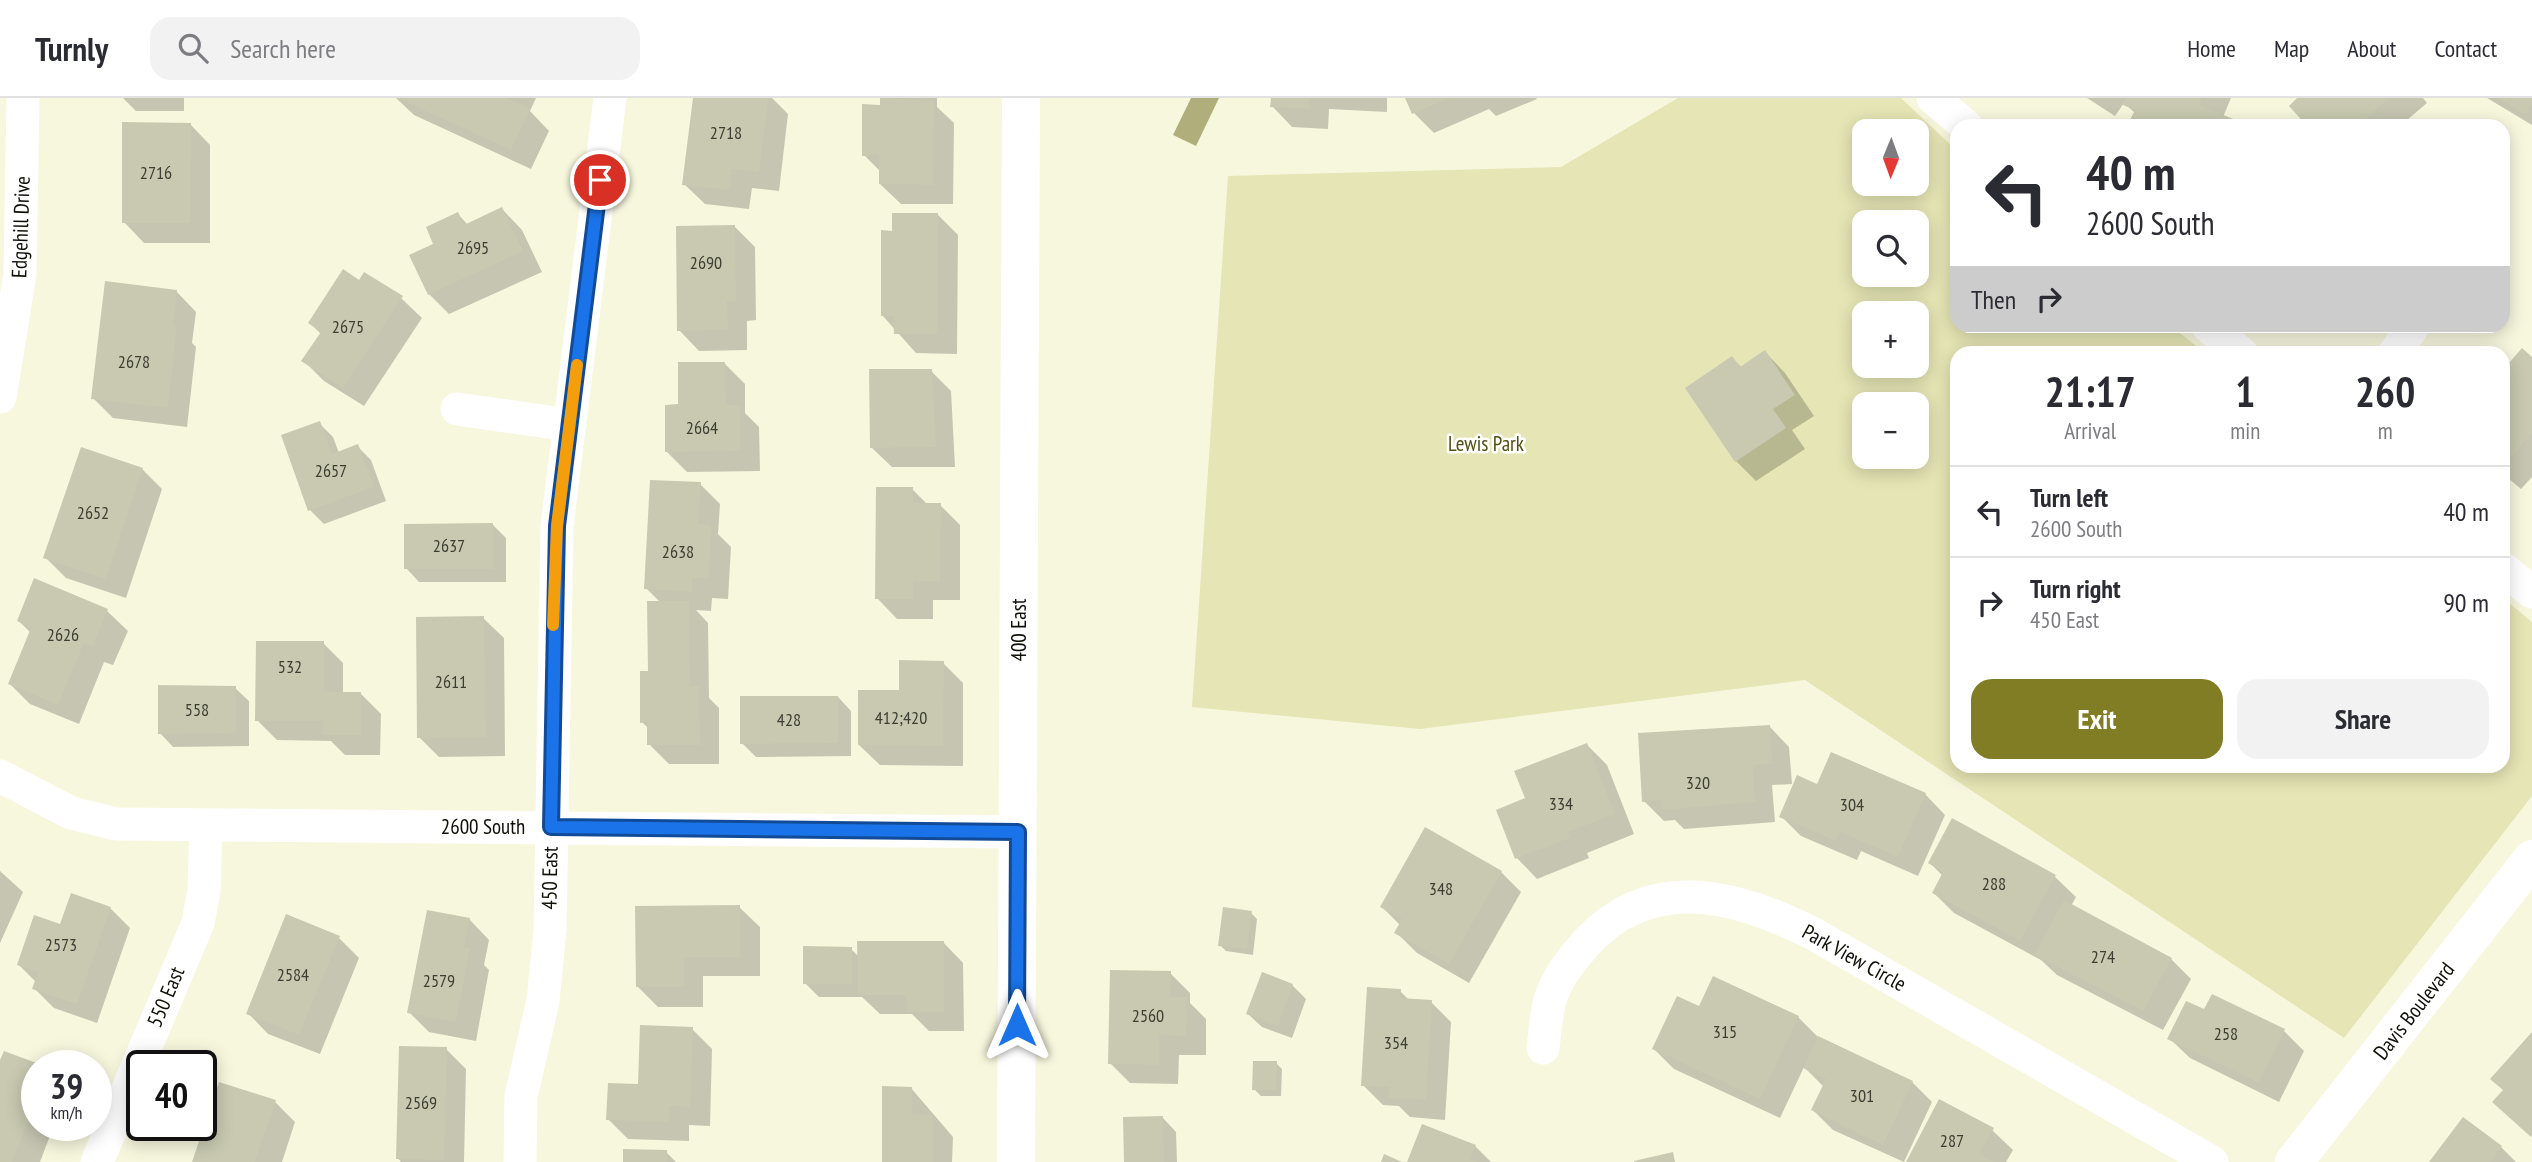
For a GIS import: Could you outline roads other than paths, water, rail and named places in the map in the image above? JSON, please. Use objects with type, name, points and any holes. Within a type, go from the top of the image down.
[{"type":"street","name":"Edgehill Drive","points":[[0,397],[8,307],[23,230],[23,98]]},
{"type":"street","name":"450 East","points":[[520,1162],[521,1096],[547,969],[554,577],[610,98]]},
{"type":"street","name":"400 East","points":[[1016,1162],[1020,98]]},
{"type":"street","points":[[1933,98],[1958,119]]},
{"type":"street","points":[[2216,333],[2232,346]]},
{"type":"street","points":[[457,409],[570,425]]},
{"type":"street","points":[[2510,574],[2532,592]]},
{"type":"street","name":"2600 South","points":[[0,776],[71,813],[116,824],[1018,832]]},
{"type":"street","name":"550 East","points":[[97,1162],[198,923],[204,890],[206,825]]},
{"type":"street","name":"Davis Boulevard","points":[[2294,1162],[2532,859]]},
{"type":"street","name":"Park View Circle","points":[[1543,1048],[1550,1000],[1561,975],[1595,933],[1618,916],[1646,904],[1677,898],[1709,897],[1740,902],[1769,912],[1811,933],[2212,1162]]},
{"type":"park label","name":"Lewis Park","points":[[1486,444]]}]
